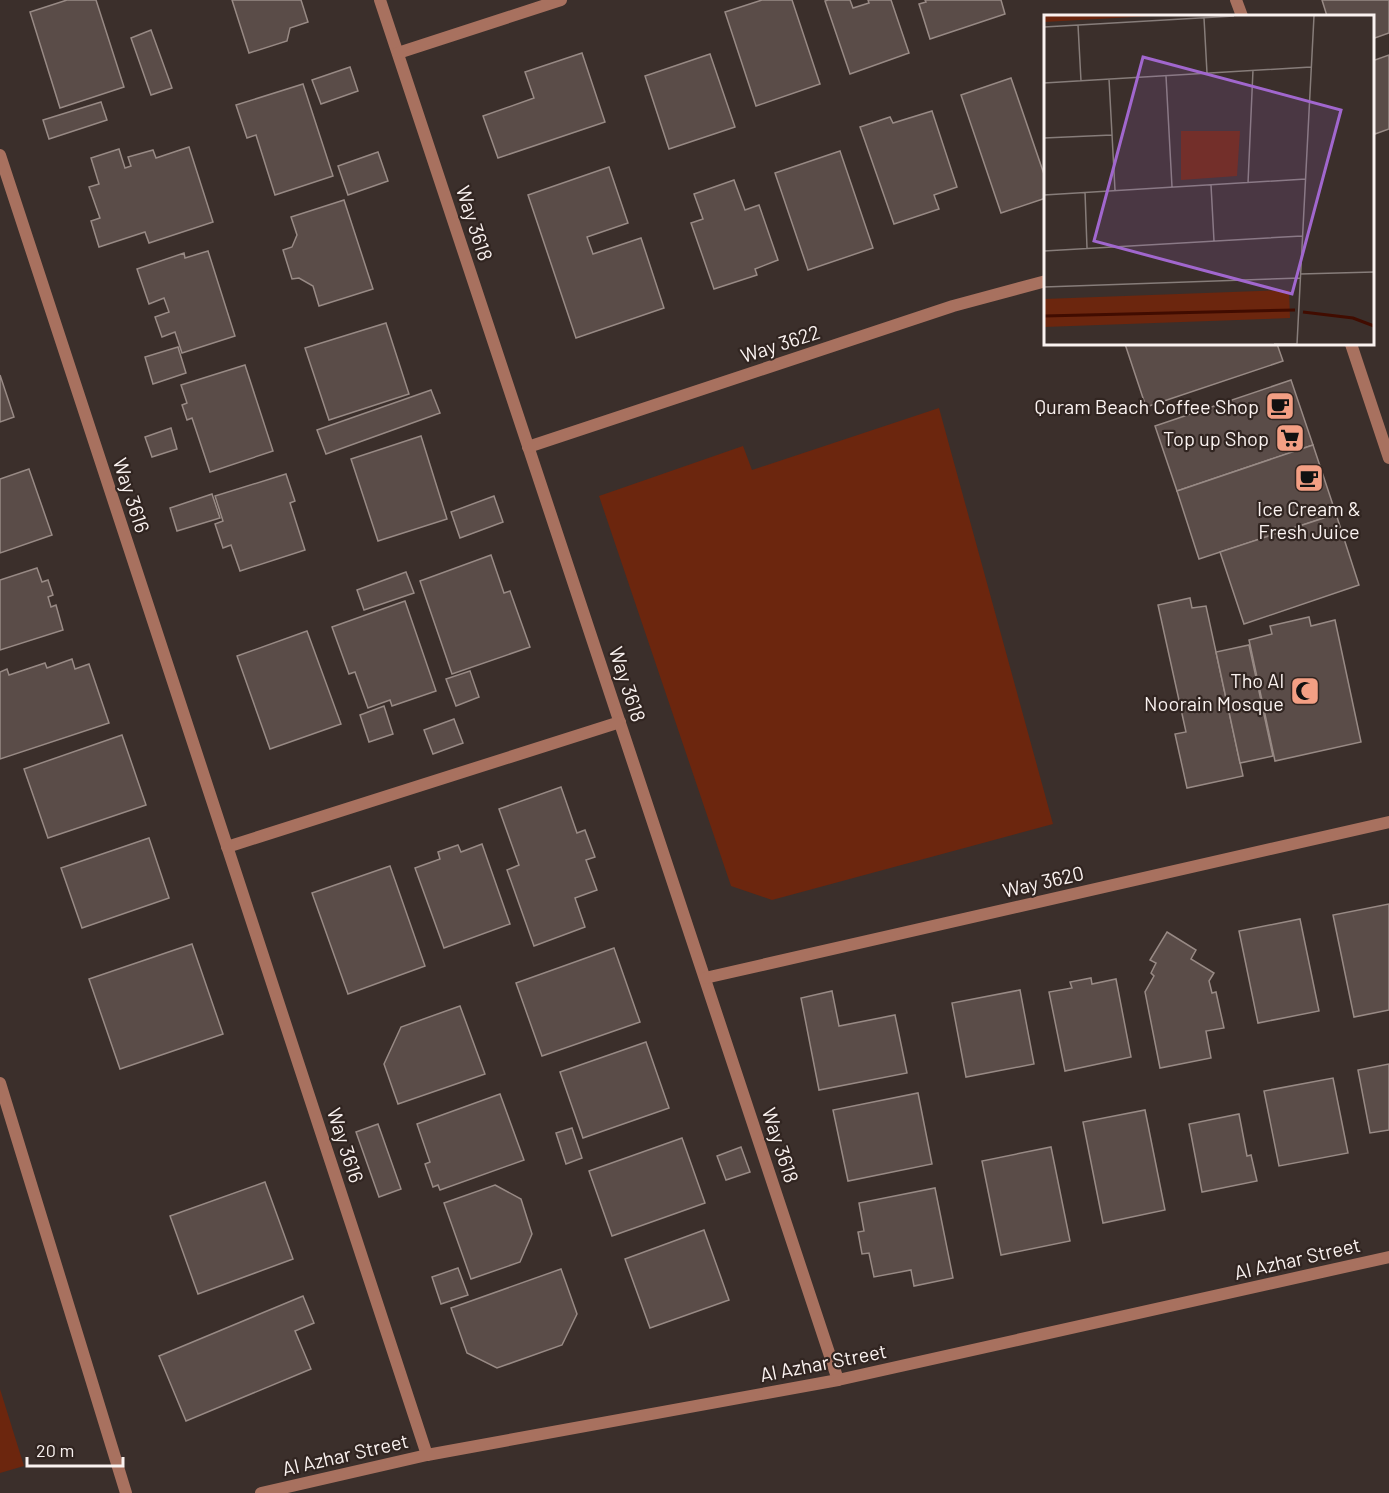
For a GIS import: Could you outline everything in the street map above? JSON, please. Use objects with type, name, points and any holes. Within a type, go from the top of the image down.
[{"type":"street","name":"Way 3618","points":[[380,0],[838,1380]]},
{"type":"street","points":[[398,53],[561,0]]},
{"type":"street","points":[[1236,0],[1242,15]]},
{"type":"street","name":"Way 3616","points":[[0,155],[427,1455]]},
{"type":"street","name":"Way 3622","points":[[528,447],[953,306],[1044,282]]},
{"type":"street","points":[[1351,345],[1389,458]]},
{"type":"street","points":[[228,847],[620,722]]},
{"type":"street","name":"Way 3620","points":[[705,978],[1389,822]]},
{"type":"street","points":[[0,1083],[126,1493]]},
{"type":"street","name":"Al Azhar Street","points":[[261,1493],[427,1455],[838,1380],[1389,1257]]},
{"type":"shaded area","points":[[939,408],[1053,824],[772,900],[731,886],[599,496],[743,446],[752,470]]},
{"type":"shaded area","points":[[0,1389],[24,1466],[0,1473]]},
{"type":"building","points":[[67,0],[96,0],[124,87],[60,108],[30,12]]},
{"type":"building","points":[[232,0],[301,0],[308,22],[290,28],[287,41],[249,53]]},
{"type":"building","points":[[762,0],[792,0],[820,84],[756,106],[725,12]]},
{"type":"building","points":[[850,0],[853,8],[869,3],[868,0],[891,0],[909,53],[850,74],[825,1]]},
{"type":"building","points":[[925,0],[1001,0],[1005,14],[930,39],[919,4],[926,2]]},
{"type":"building","points":[[1322,0],[1389,0],[1389,33],[1374,38],[1374,15],[1327,15]]},
{"type":"building","points":[[151,30],[172,88],[151,95],[131,38]]},
{"type":"building","points":[[582,53],[605,122],[498,158],[483,116],[534,98],[525,72]]},
{"type":"building","points":[[710,54],[735,127],[669,149],[645,76]]},
{"type":"building","points":[[1389,55],[1389,129],[1375,134],[1374,131],[1374,60]]},
{"type":"building","points":[[350,67],[358,91],[321,104],[312,80]]},
{"type":"building","points":[[1011,78],[1044,174],[1044,199],[1001,213],[961,95]]},
{"type":"building","points":[[303,84],[333,176],[275,195],[256,135],[247,138],[236,105]]},
{"type":"building","points":[[101,102],[107,120],[49,139],[43,120]]},
{"type":"building","points":[[932,111],[957,187],[934,195],[939,209],[894,224],[860,127],[890,117],[893,123]]},
{"type":"building","points":[[189,147],[213,222],[149,243],[145,232],[99,247],[91,221],[100,218],[89,187],[99,184],[91,158],[119,149],[125,168],[131,166],[128,157],[153,150],[156,158]]},
{"type":"building","points":[[840,151],[873,248],[808,270],[775,173]]},
{"type":"building","points":[[378,152],[388,181],[348,195],[338,166]]},
{"type":"building","points":[[609,167],[628,223],[587,237],[593,254],[641,238],[664,308],[576,338],[528,195]]},
{"type":"building","points":[[734,180],[745,210],[759,205],[778,260],[755,269],[757,275],[714,289],[691,223],[703,219],[694,194]]},
{"type":"building","points":[[344,200],[373,289],[319,306],[313,286],[299,278],[292,279],[283,250],[292,247],[297,235],[291,217]]},
{"type":"building","points":[[208,251],[235,336],[182,353],[175,332],[162,337],[155,317],[169,312],[164,298],[149,304],[137,269],[184,253],[185,258]]},
{"type":"building","points":[[386,323],[409,394],[329,420],[305,348]]},
{"type":"building","points":[[1125,345],[1277,345],[1283,361],[1146,407]]},
{"type":"building","points":[[178,347],[186,373],[153,384],[145,357]]},
{"type":"building","points":[[245,365],[273,451],[210,472],[192,418],[187,420],[182,405],[187,403],[181,385]]},
{"type":"building","points":[[0,375],[14,417],[0,422]]},
{"type":"building","points":[[1291,380],[1313,445],[1177,491],[1155,426]]},
{"type":"building","points":[[431,390],[440,413],[326,454],[317,430]]},
{"type":"building","points":[[171,428],[177,449],[152,457],[145,437]]},
{"type":"building","points":[[421,436],[447,519],[378,541],[351,459]]},
{"type":"building","points":[[1313,445],[1336,514],[1199,559],[1177,491]]},
{"type":"building","points":[[29,469],[52,535],[0,553],[0,479]]},
{"type":"building","points":[[286,474],[295,501],[290,503],[305,550],[240,571],[231,545],[223,548],[215,524],[223,521],[215,496]]},
{"type":"building","points":[[212,494],[220,518],[177,531],[170,508]]},
{"type":"building","points":[[494,496],[503,522],[460,538],[451,512]]},
{"type":"building","points":[[1336,514],[1359,585],[1244,624],[1220,552]]},
{"type":"building","points":[[491,555],[504,593],[510,591],[530,647],[452,674],[420,581]]},
{"type":"building","points":[[37,568],[42,582],[48,580],[53,595],[48,597],[51,607],[56,605],[63,630],[0,650],[0,580]]},
{"type":"building","points":[[406,572],[414,593],[364,610],[357,590]]},
{"type":"building","points":[[1190,598],[1192,608],[1206,606],[1243,776],[1187,788],[1175,734],[1186,732],[1158,605]]},
{"type":"building","points":[[405,601],[436,691],[392,706],[390,700],[368,708],[355,672],[349,674],[332,627]]},
{"type":"building","name":"Tho Al Noorain Mosque","points":[[1309,617],[1311,626],[1335,620],[1361,742],[1275,761],[1249,640],[1272,634],[1270,626]]},
{"type":"building","points":[[307,631],[341,724],[270,749],[237,656]]},
{"type":"building","points":[[1249,645],[1273,756],[1240,763],[1216,652]]},
{"type":"building","points":[[72,659],[75,669],[89,664],[109,723],[0,759],[0,672],[7,669],[9,675],[45,663],[47,668]]},
{"type":"building","points":[[470,671],[479,697],[456,706],[446,679]]},
{"type":"building","points":[[384,706],[393,734],[369,742],[360,715]]},
{"type":"building","points":[[454,719],[463,743],[433,754],[424,730]]},
{"type":"building","points":[[122,735],[146,805],[48,838],[24,769]]},
{"type":"building","points":[[561,787],[577,833],[585,830],[595,857],[586,860],[597,890],[575,898],[585,927],[534,946],[507,870],[519,865],[499,809]]},
{"type":"building","points":[[149,838],[169,898],[82,928],[61,868]]},
{"type":"building","points":[[482,844],[510,924],[444,948],[415,868],[440,859],[438,852],[458,845],[461,852]]},
{"type":"building","points":[[390,866],[425,966],[348,994],[312,893]]},
{"type":"building","points":[[1389,904],[1389,1010],[1354,1017],[1333,915]]},
{"type":"building","points":[[1300,919],[1319,1011],[1258,1023],[1239,931]]},
{"type":"building","points":[[1167,932],[1196,950],[1191,959],[1214,973],[1209,981],[1212,993],[1216,992],[1224,1028],[1206,1031],[1211,1058],[1160,1068],[1145,992],[1154,976],[1151,973],[1156,963],[1150,960]]},
{"type":"building","points":[[192,944],[223,1034],[120,1069],[89,979]]},
{"type":"building","points":[[614,948],[640,1022],[542,1056],[516,983]]},
{"type":"building","points":[[1091,978],[1092,984],[1116,979],[1131,1057],[1065,1071],[1049,992],[1072,988],[1070,982]]},
{"type":"building","points":[[1020,990],[1034,1064],[966,1077],[952,1003]]},
{"type":"building","points":[[832,991],[839,1026],[895,1015],[907,1073],[819,1090],[801,998]]},
{"type":"building","points":[[460,1006],[485,1074],[398,1104],[384,1064],[401,1027]]},
{"type":"building","points":[[646,1042],[669,1108],[583,1138],[560,1072]]},
{"type":"building","points":[[1389,1064],[1389,1130],[1370,1133],[1358,1070]]},
{"type":"building","points":[[1333,1078],[1348,1153],[1279,1166],[1264,1091]]},
{"type":"building","points":[[918,1093],[932,1164],[848,1181],[833,1110]]},
{"type":"building","points":[[500,1094],[524,1160],[440,1190],[438,1185],[433,1187],[425,1164],[430,1162],[417,1124]]},
{"type":"building","points":[[1145,1110],[1165,1210],[1103,1223],[1083,1122]]},
{"type":"building","points":[[1239,1114],[1247,1156],[1251,1155],[1257,1181],[1202,1192],[1189,1124]]},
{"type":"building","points":[[378,1124],[401,1189],[379,1197],[356,1132]]},
{"type":"building","points":[[572,1128],[582,1158],[566,1164],[556,1133]]},
{"type":"building","points":[[682,1138],[705,1203],[612,1236],[589,1171]]},
{"type":"building","points":[[741,1147],[750,1172],[726,1180],[717,1156]]},
{"type":"building","points":[[1051,1147],[1070,1241],[1001,1255],[982,1161]]},
{"type":"building","points":[[265,1182],[293,1259],[198,1294],[170,1216]]},
{"type":"building","points":[[495,1185],[521,1199],[532,1234],[520,1262],[471,1279],[444,1203]]},
{"type":"building","points":[[935,1188],[953,1278],[914,1286],[911,1270],[874,1277],[869,1253],[862,1254],[858,1232],[864,1231],[859,1203]]},
{"type":"building","points":[[704,1230],[729,1300],[650,1328],[625,1259]]},
{"type":"building","points":[[458,1268],[468,1295],[441,1304],[432,1277]]},
{"type":"building","points":[[561,1269],[577,1314],[562,1345],[497,1368],[467,1353],[451,1308]]},
{"type":"building","points":[[303,1296],[314,1323],[295,1331],[311,1369],[186,1421],[159,1356]]},
{"type":"place","name":"Quram Beach Coffee Shop","points":[[1280,406]]},
{"type":"place","name":"Top up Shop","points":[[1290,438]]},
{"type":"place","name":"Ice Cream & Fresh Juice","points":[[1309,478]]},
{"type":"place","name":"Tho Al Noorain Mosque","points":[[1305,691]]}]
